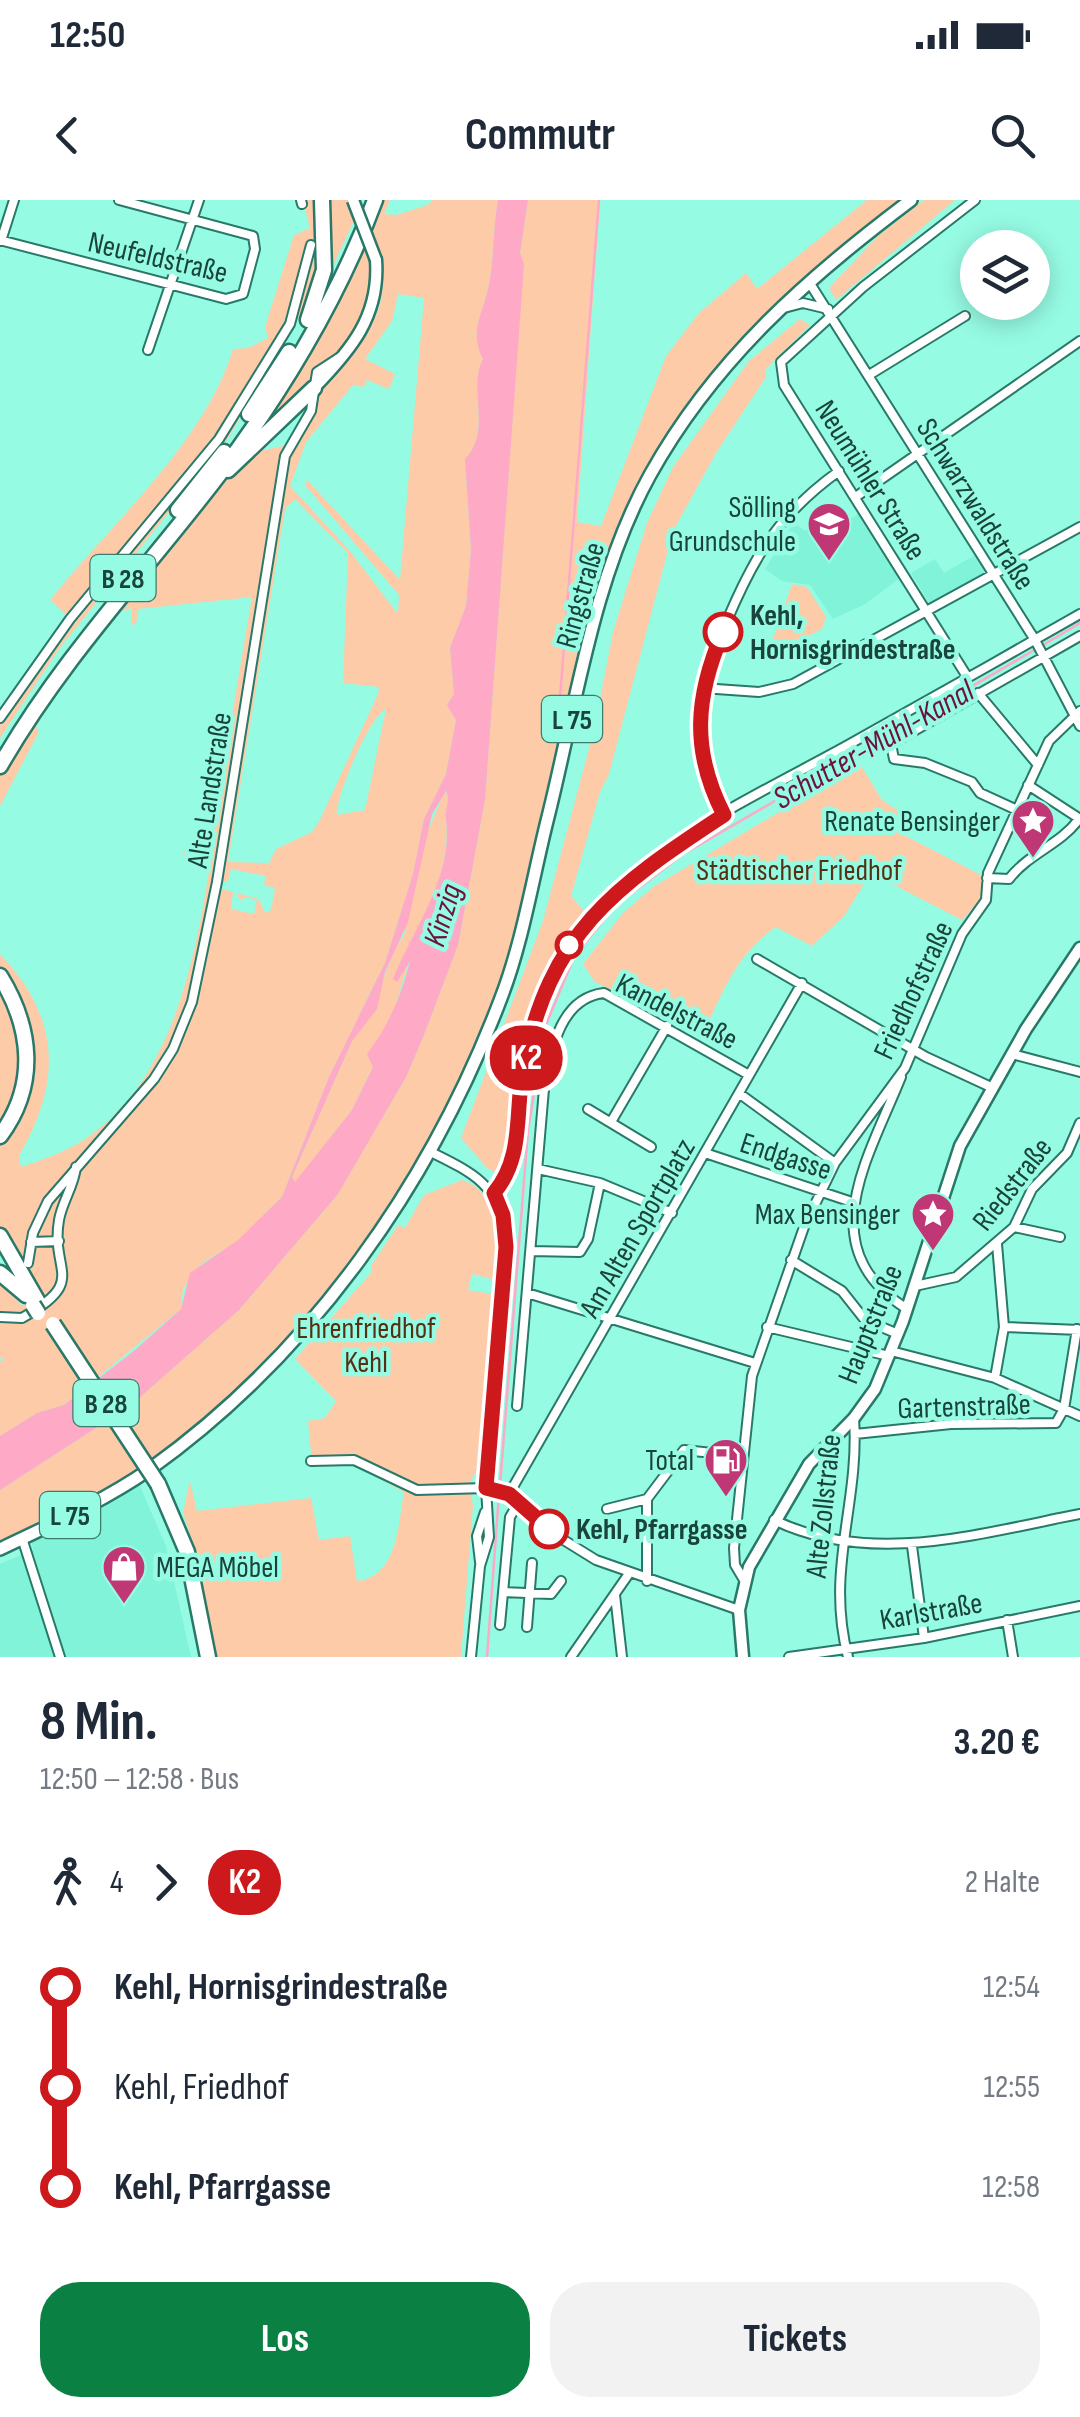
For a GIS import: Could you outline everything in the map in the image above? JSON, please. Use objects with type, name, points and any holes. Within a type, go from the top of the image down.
[{"type":"highway","points":[[308,320],[324,270],[326,231],[322,200]]},
{"type":"highway","name":"B 28","points":[[0,750],[59,659],[224,452],[308,320],[366,200]]},
{"type":"highway","name":"B 28","points":[[0,766],[72,652],[212,484],[322,313],[374,200]]},
{"type":"highway","points":[[212,484],[292,413],[314,388]]},
{"type":"highway","points":[[292,413],[304,406],[311,412]]},
{"type":"highway","points":[[0,976],[24,1025],[26,1074],[19,1104],[0,1136]]},
{"type":"highway","name":"B 28","points":[[0,1236],[36,1305]]},
{"type":"highway","name":"B 28","points":[[0,1252],[155,1486],[187,1552],[208,1657]]},
{"type":"highway","points":[[0,1272],[36,1305]]},
{"type":"highway","name":"B 28","points":[[155,1486],[175,1539],[200,1657]]},
{"type":"main road","name":"Ringstraße","points":[[429,1151],[451,1113],[503,995],[595,626],[626,532],[649,478],[689,412],[771,315],[808,280],[911,200]]},
{"type":"main road","name":"L 75","points":[[0,1549],[147,1470],[262,1372],[369,1251],[429,1151]]},
{"type":"street","points":[[1,242],[14,200]]},
{"type":"street","points":[[119,200],[193,221]]},
{"type":"street","points":[[148,350],[198,200]]},
{"type":"street","points":[[314,388],[344,355],[372,312],[376,260],[353,200]]},
{"type":"street","points":[[771,315],[802,303],[830,313],[975,200]]},
{"type":"street","name":"Neufeldstraße","points":[[1,242],[231,300],[246,288],[256,244],[253,236],[193,221]]},
{"type":"street","points":[[0,718],[60,632],[233,416],[290,324],[311,244]]},
{"type":"street","name":"Schwarzwaldstraße","points":[[808,280],[1039,648],[1080,726]]},
{"type":"street","name":"Neumühler Straße","points":[[830,313],[780,362],[784,385],[968,678]]},
{"type":"street","points":[[869,375],[960,319]]},
{"type":"street","points":[[856,496],[1080,340]]},
{"type":"street","name":"Alte Landstraße","points":[[28,1264],[48,1202],[154,1078],[192,1002],[217,882],[282,470],[285,456],[311,412],[314,388]]},
{"type":"street","points":[[724,815],[700,752],[702,688],[763,544],[803,500],[838,471]]},
{"type":"street","points":[[702,688],[742,693],[776,690],[828,668],[1080,527]]},
{"type":"street","points":[[1017,810],[980,793],[972,782],[925,764],[894,759],[890,747],[978,693],[1080,614]]},
{"type":"street","points":[[494,1193],[514,1161],[523,1071],[538,1004],[569,944],[592,913],[628,882],[724,815],[968,678],[1039,648],[1080,636]]},
{"type":"street","points":[[978,693],[1038,765]]},
{"type":"street","name":"Friedhofstraße","points":[[744,1580],[735,1565],[734,1548],[741,1456],[755,1363],[791,1260],[835,1164],[905,1068],[962,934],[986,900],[987,878],[1028,785],[1050,741],[1077,714]]},
{"type":"street","points":[[987,878],[1009,879],[1028,857],[1064,836],[1079,819],[1028,785]]},
{"type":"street","name":"Hauptstraße","points":[[743,1657],[739,1610],[744,1580],[774,1520],[814,1458],[854,1418],[891,1354],[953,1162],[1012,1054],[1080,948]]},
{"type":"street","points":[[757,960],[993,1088]]},
{"type":"street","name":"Am Alten Sportplatz","points":[[509,1494],[802,983]]},
{"type":"street","name":"Kandelstraße","points":[[517,1406],[546,1078],[572,1006],[584,997],[604,993],[749,1074]]},
{"type":"street","points":[[611,1122],[668,1026]]},
{"type":"street","points":[[1012,1054],[1080,1072]]},
{"type":"street","points":[[905,1068],[852,1202],[861,1267],[874,1286],[907,1309]]},
{"type":"street","points":[[740,1094],[835,1164]]},
{"type":"street","points":[[588,1109],[651,1148]]},
{"type":"street","name":"Riedstraße","points":[[915,1286],[956,1278],[997,1244],[1014,1227],[1038,1180],[1067,1153],[1080,1123]]},
{"type":"street","points":[[429,1151],[477,1174],[494,1193],[503,1215],[506,1247],[491,1489],[477,1536],[480,1566],[471,1657]]},
{"type":"street","name":"Endgasse","points":[[706,1153],[852,1202]]},
{"type":"street","points":[[1067,1153],[1080,1156]]},
{"type":"street","points":[[0,1317],[22,1318],[62,1286],[65,1270],[59,1222],[76,1167]]},
{"type":"street","points":[[538,1169],[600,1183],[672,1214]]},
{"type":"street","points":[[531,1251],[580,1252],[588,1239],[600,1183]]},
{"type":"street","points":[[1014,1227],[1060,1236]]},
{"type":"street","points":[[32,1242],[60,1242]]},
{"type":"street","points":[[996,1378],[1004,1327],[997,1244]]},
{"type":"street","points":[[791,1260],[842,1292],[865,1320],[898,1334]]},
{"type":"street","points":[[527,1293],[755,1363]]},
{"type":"street","points":[[767,1327],[996,1378],[1080,1416]]},
{"type":"street","points":[[1004,1327],[1078,1329],[1064,1409]]},
{"type":"street","name":"Gartenstraße","points":[[855,1434],[951,1424],[1045,1426],[1056,1424],[1064,1409]]},
{"type":"street","name":"Alte Zollstraße","points":[[847,1653],[836,1593],[854,1418]]},
{"type":"street","points":[[607,1509],[647,1498],[684,1450],[741,1456]]},
{"type":"street","points":[[311,1461],[354,1460],[417,1490],[491,1489],[509,1494],[580,1553],[647,1582],[739,1610]]},
{"type":"street","points":[[500,1625],[510,1517],[516,1507],[509,1494]]},
{"type":"street","points":[[647,1498],[647,1582]]},
{"type":"street","points":[[774,1520],[804,1532],[912,1546],[1080,1514]]},
{"type":"street","points":[[22,1538],[60,1657]]},
{"type":"street","points":[[912,1546],[924,1638]]},
{"type":"street","points":[[527,1627],[532,1564]]},
{"type":"street","points":[[571,1657],[628,1575]]},
{"type":"street","points":[[504,1592],[551,1594],[561,1581]]},
{"type":"street","points":[[615,1595],[622,1657]]},
{"type":"street","name":"Karlstraße","points":[[790,1657],[847,1653],[1080,1606]]},
{"type":"street","points":[[1007,1620],[1013,1657]]},
{"type":"shaded area","name":"Sölling Grundschule","points":[[859,513],[900,578],[865,604],[833,619],[810,585],[782,581],[765,569],[794,522],[805,531],[816,521],[829,535]]},
{"type":"shaded area","points":[[975,555],[985,572],[930,605],[911,573],[935,559],[944,573]]},
{"type":"shaded area","points":[[139,1484],[166,1546],[191,1657],[0,1657],[0,1564],[33,1550],[32,1542]]},
{"type":"green space","points":[[303,200],[348,200],[356,216],[324,285],[310,298],[227,440],[59,649],[0,738],[0,719],[71,619],[50,600],[179,449],[220,383],[233,349],[248,348],[268,338],[265,327],[294,235],[310,228]]},
{"type":"green space","points":[[381,200],[390,200],[384,214],[397,215],[430,204],[431,200],[498,200],[490,279],[477,332],[483,359],[477,383],[479,423],[473,448],[465,459],[471,550],[466,606],[450,648],[454,694],[447,705],[456,720],[446,774],[424,819],[413,874],[385,963],[329,1077],[282,1197],[239,1240],[201,1264],[183,1289],[181,1309],[64,1405],[37,1413],[0,1436],[0,1362],[4,1359],[0,1358],[0,1283],[22,1306],[40,1292],[0,1227],[0,1144],[12,1128],[30,1037],[18,997],[0,969],[0,954],[35,1002],[48,1051],[43,1102],[19,1156],[21,1167],[75,1145],[120,1110],[143,1080],[177,1010],[198,934],[211,859],[183,856],[184,849],[209,851],[252,597],[138,609],[136,624],[131,625],[132,608],[118,612],[63,680],[36,727],[39,732],[0,806],[0,775],[40,703],[215,489],[259,451],[297,443],[320,392],[377,313],[382,276],[371,223]],"holes":[[[398,294],[424,298],[400,580],[307,480],[305,485],[399,595],[398,614],[349,550],[290,486],[306,442],[353,385],[364,387],[367,380],[389,389],[395,374],[365,359],[392,321]],[[295,499],[348,553],[343,683],[379,687],[378,694],[312,832],[276,849],[269,863],[228,862],[285,509]],[[386,709],[365,810],[337,815],[355,758]],[[231,869],[266,876],[264,885],[275,888],[271,910],[265,913],[259,899],[236,893],[241,901],[245,897],[257,900],[254,914],[231,909],[233,892],[216,887],[218,882],[228,881]]]},
{"type":"green space","points":[[528,200],[600,200],[577,522],[601,526],[666,356],[699,313],[746,273],[757,289],[867,200],[902,200],[818,267],[740,342],[674,427],[647,474],[615,555],[529,884],[486,1020],[430,1144],[394,1204],[311,1314],[214,1411],[124,1481],[0,1546],[0,1490],[130,1406],[239,1310],[338,1194],[406,1077],[424,1035],[458,945],[485,800],[523,271],[520,253]]},
{"type":"green space","points":[[924,200],[955,200],[836,300],[829,288],[878,236]]},
{"type":"green space","points":[[365,240],[373,270],[369,308],[342,352],[314,372],[308,393],[243,451]]},
{"type":"green space","points":[[800,319],[810,325],[766,369],[766,377],[716,453],[673,531],[609,774],[600,792],[571,896],[585,912],[530,1005],[512,1098],[506,1165],[500,1174],[487,1168],[461,1138],[543,921],[594,730],[613,632],[647,523],[673,467],[749,361]]},
{"type":"green space","points":[[792,584],[807,587],[826,617],[822,629],[767,656]]},
{"type":"green space","name":"Städtischer Friedhof","points":[[860,764],[882,800],[903,814],[896,831],[981,875],[981,899],[962,920],[871,873],[844,916],[812,946],[776,927],[750,949],[732,975],[703,1035],[595,982],[583,964],[623,913],[653,887]]},
{"type":"green space","points":[[445,790],[447,839],[440,877],[398,968],[413,949],[389,1026],[368,1053],[373,1067],[352,1110],[295,1183],[292,1177],[352,1041],[370,1017],[394,950],[404,935],[423,843]]},
{"type":"green space","points":[[0,995],[18,1026],[20,1060],[0,1128]]},
{"type":"green space","name":"Ehrenfriedhof Kehl","points":[[462,1180],[475,1186],[492,1208],[501,1253],[496,1280],[472,1274],[468,1290],[492,1294],[477,1470],[469,1484],[473,1505],[461,1657],[216,1657],[196,1573],[201,1567],[183,1513],[190,1481],[197,1511],[311,1498],[319,1540],[350,1536],[357,1581],[371,1577],[388,1560],[404,1492],[352,1463],[312,1463],[308,1421],[325,1418],[336,1401],[295,1359],[372,1272],[371,1266],[398,1225],[405,1228],[424,1195]]},
{"type":"water","name":"Kinzig","points":[[498,200],[528,200],[520,253],[524,264],[485,800],[458,945],[424,1035],[406,1077],[338,1194],[239,1310],[130,1406],[0,1490],[0,1436],[37,1413],[64,1405],[135,1350],[181,1309],[190,1273],[238,1240],[282,1197],[329,1077],[385,963],[413,874],[424,819],[446,774],[456,720],[447,705],[454,694],[450,648],[466,606],[471,550],[465,459],[473,448],[479,423],[477,383],[483,359],[477,332],[490,279]],"holes":[[[446,791],[444,861],[430,902],[393,979],[397,982],[410,961],[398,998],[367,1054],[373,1067],[352,1110],[295,1182],[292,1177],[352,1041],[377,1009],[385,972],[408,922],[432,814]]]},
{"type":"waterway","points":[[567,704],[560,697],[599,200]]},
{"type":"waterway","name":"Schutter-Mühl-Kanal","points":[[1043,645],[1080,623]]},
{"type":"waterway","name":"Schutter-Mühl-Kanal","points":[[500,1486],[528,1130],[545,1027],[574,957],[615,906],[682,855],[1036,649]]},
{"type":"waterway","name":"Schutter-Mühl-Kanal","points":[[487,1657],[499,1494]]},
{"type":"bus line","name":"K2","points":[[549,1529],[509,1494],[486,1488],[506,1247],[503,1215],[494,1193],[514,1161],[523,1071],[538,1004],[569,944],[592,913],[628,882],[724,815],[703,765],[698,718],[708,666],[723,632]]},
{"type":"place","name":"Sölling Grundschule","points":[[829,562]]},
{"type":"place","name":"Kehl, Hornisgrindestraße","points":[[723,632]]},
{"type":"place","name":"Renate Bensinger","points":[[1033,859]]},
{"type":"place","name":"Max Bensinger","points":[[933,1252]]},
{"type":"place","name":"Total","points":[[726,1498]]},
{"type":"place","name":"Kehl, Pfarrgasse","points":[[549,1529]]},
{"type":"place","name":"MEGA Möbel","points":[[124,1605]]}]
